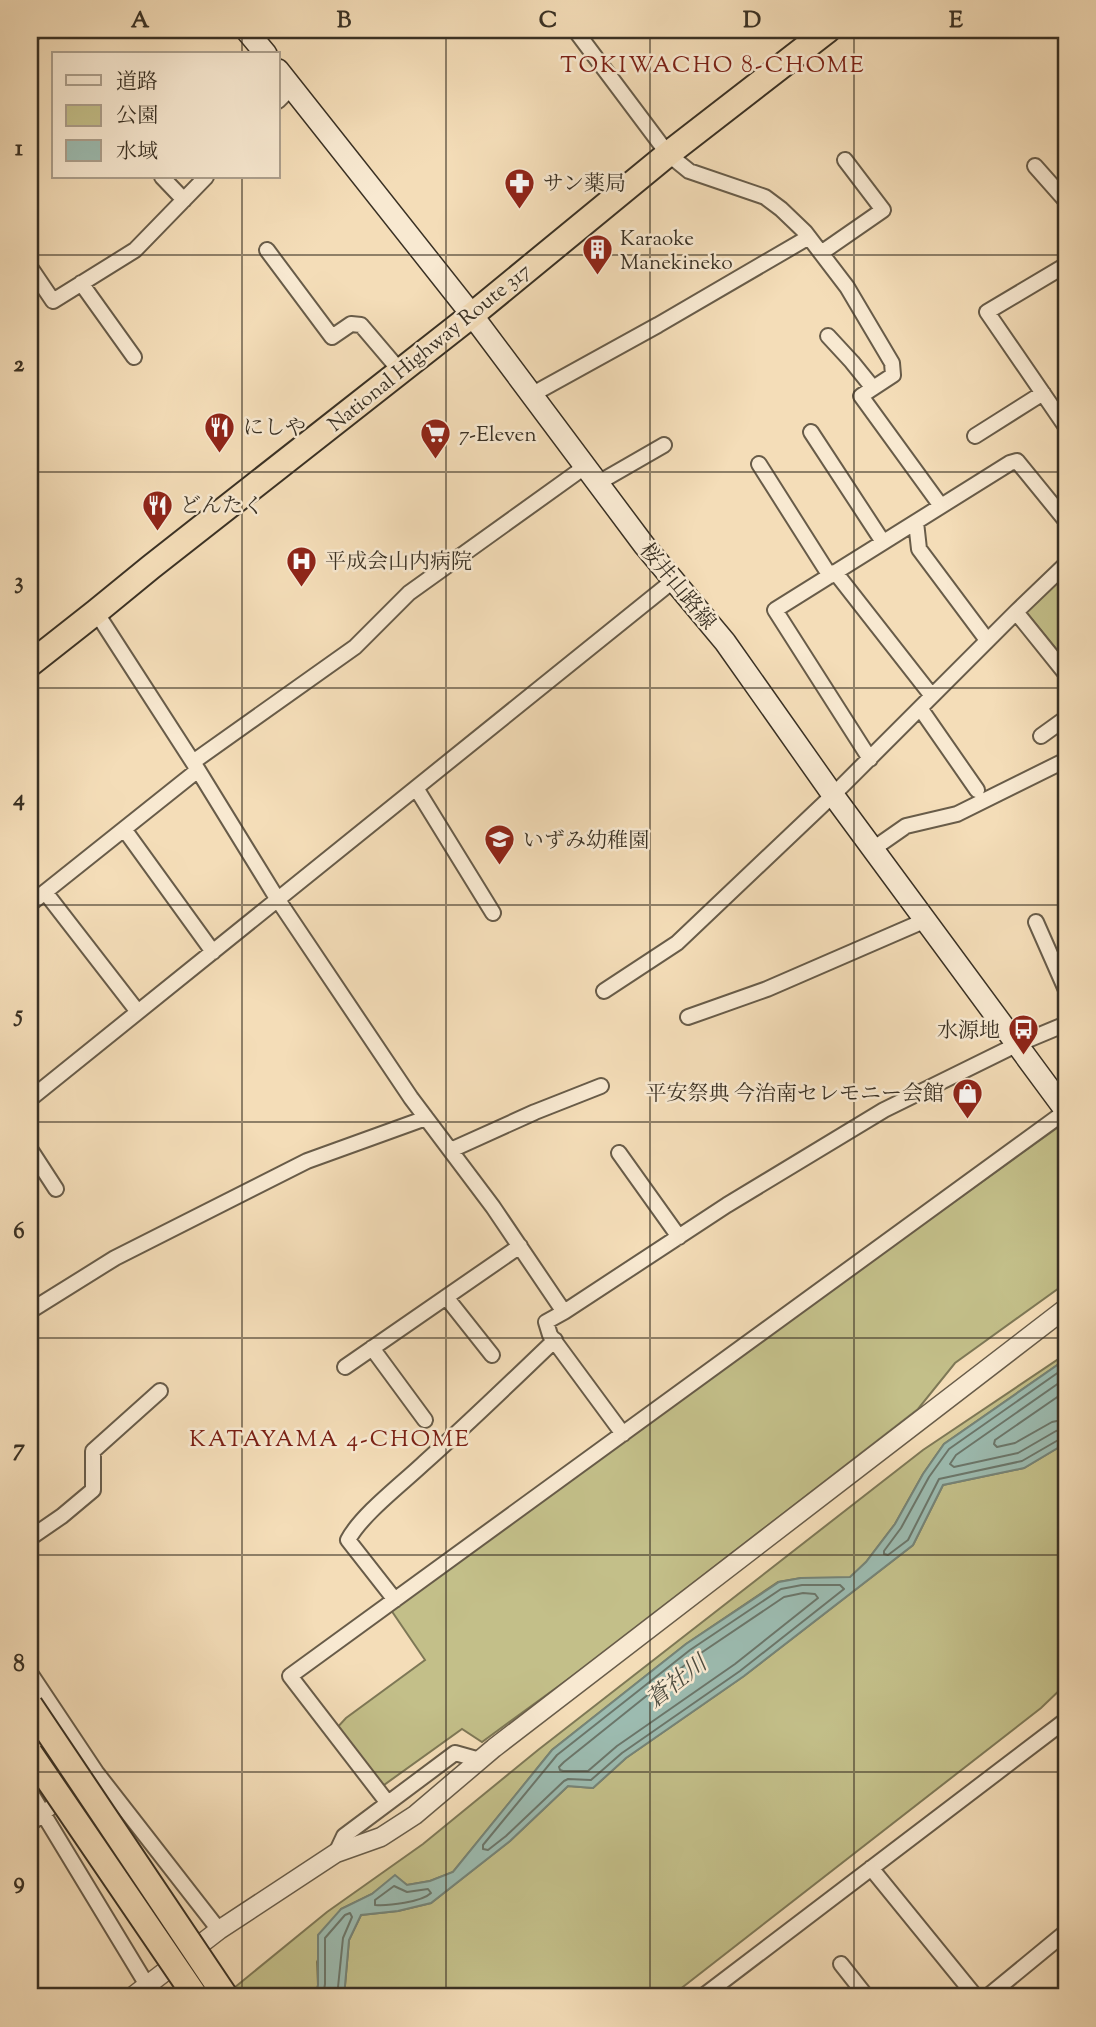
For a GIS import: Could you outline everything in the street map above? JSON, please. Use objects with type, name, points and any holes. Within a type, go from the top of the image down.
[{"type":"highway","name":"National Highway Route 317","points":[[30,664],[401,372],[668,153],[828,30]]},
{"type":"highway","points":[[30,1705],[226,1997]]},
{"type":"highway","points":[[30,1753],[196,1997]]},
{"type":"main road","points":[[246,30],[264,52]]},
{"type":"main road","name":"桜井山路線","points":[[280,77],[285,94],[472,315],[644,545],[725,642],[833,795],[1066,1111]]},
{"type":"street","points":[[30,36],[37,30]]},
{"type":"street","points":[[575,30],[668,153],[689,171],[765,197],[809,237],[847,287],[892,363],[893,375],[861,396],[941,506]]},
{"type":"street","points":[[821,253],[883,210],[845,160]]},
{"type":"street","points":[[1035,166],[1066,201]]},
{"type":"street","points":[[163,178],[184,200]]},
{"type":"street","points":[[30,267],[53,301],[135,250],[204,178]]},
{"type":"street","points":[[533,394],[809,237]]},
{"type":"street","points":[[267,250],[332,337],[351,324],[361,326],[401,372]]},
{"type":"street","points":[[1066,265],[987,312],[1066,427]]},
{"type":"street","points":[[81,283],[134,357]]},
{"type":"street","points":[[828,336],[873,388]]},
{"type":"street","points":[[975,436],[1043,393]]},
{"type":"street","points":[[810,432],[883,542]]},
{"type":"street","points":[[30,904],[124,829],[195,766],[355,647],[409,593],[592,475],[664,444]]},
{"type":"street","points":[[870,758],[775,610],[1010,463],[1017,461],[1066,521]]},
{"type":"street","points":[[759,464],[832,574],[932,696]]},
{"type":"street","points":[[916,522],[919,549],[987,640]]},
{"type":"street","points":[[604,991],[677,943],[833,795],[1066,564]]},
{"type":"street","points":[[30,1099],[674,580]]},
{"type":"street","points":[[1016,611],[1066,674]]},
{"type":"street","points":[[96,612],[278,900],[426,1118],[494,1207],[564,1312]]},
{"type":"street","points":[[920,708],[977,790]]},
{"type":"street","points":[[1041,736],[1066,718]]},
{"type":"street","points":[[873,849],[906,827],[957,814],[1066,761]]},
{"type":"street","points":[[416,788],[493,913]]},
{"type":"street","points":[[124,829],[212,952]]},
{"type":"street","points":[[45,891],[138,1013]]},
{"type":"street","points":[[688,1017],[767,989],[926,920]]},
{"type":"street","points":[[1037,922],[1066,990]]},
{"type":"street","points":[[623,1434],[550,1335],[546,1322],[727,1205],[884,1110],[1018,1044],[1066,1024]]},
{"type":"street","points":[[451,1150],[601,1086]]},
{"type":"street","points":[[387,1802],[290,1676],[1066,1111]]},
{"type":"street","points":[[30,1311],[115,1258],[307,1160],[426,1118]]},
{"type":"street","points":[[30,1150],[55,1189]]},
{"type":"street","points":[[618,1153],[679,1237]]},
{"type":"street","points":[[345,1367],[520,1246]]},
{"type":"street","points":[[446,1297],[492,1355]]},
{"type":"street","points":[[132,1997],[219,1930],[336,1853],[381,1837],[404,1822],[480,1760],[1066,1308]]},
{"type":"street","points":[[395,1600],[348,1540],[351,1534],[376,1507],[555,1340]]},
{"type":"street","points":[[372,1348],[425,1420]]},
{"type":"street","points":[[30,1538],[93,1490],[93,1451],[160,1391]]},
{"type":"street","points":[[30,1673],[96,1772],[219,1930]]},
{"type":"street","points":[[702,1997],[1066,1720]]},
{"type":"street","points":[[336,1853],[344,1836],[455,1753],[480,1760]]},
{"type":"street","points":[[30,1824],[96,1772]]},
{"type":"street","points":[[30,1792],[147,1985]]},
{"type":"street","points":[[871,1868],[976,1997]]},
{"type":"street","points":[[987,1997],[1066,1932]]},
{"type":"street","points":[[841,1964],[867,1997]]},
{"type":"green space","points":[[1066,573],[1066,661],[1026,612]]},
{"type":"green space","points":[[1057,1128],[1066,1140],[1066,1283],[955,1363],[918,1409],[589,1664],[482,1742],[462,1729],[377,1790],[333,1732],[346,1718],[425,1660],[391,1610]]},
{"type":"green space","points":[[1066,1354],[1066,1359],[944,1444],[923,1474],[895,1524],[850,1578],[801,1578],[778,1582],[686,1644],[552,1750],[453,1872],[430,1881],[407,1885],[395,1876],[372,1894],[341,1909],[317,1962],[316,1997],[223,1997],[327,1912],[423,1844],[538,1750],[923,1450]]},
{"type":"green space","points":[[1066,1443],[1066,1684],[1041,1708],[670,1997],[344,1997],[349,1940],[361,1915],[398,1911],[431,1903],[510,1841],[568,1786],[593,1788],[626,1758],[744,1676],[913,1545],[943,1485],[1024,1468]]},
{"type":"water","name":"蒼社川","points":[[1066,1359],[1066,1443],[1024,1468],[943,1485],[913,1545],[744,1676],[626,1758],[593,1788],[568,1786],[510,1841],[431,1903],[398,1911],[361,1915],[349,1940],[344,1997],[316,1997],[318,1935],[341,1909],[372,1894],[395,1875],[407,1885],[430,1881],[453,1872],[552,1750],[686,1644],[779,1582],[801,1578],[850,1577],[866,1562],[895,1524],[923,1474],[944,1444]]},
{"type":"place","name":"サン薬局","points":[[520,210]]},
{"type":"place","name":"Karaoke Manekineko","points":[[597,277]]},
{"type":"place","name":"にしや","points":[[220,454]]},
{"type":"place","name":"7-Eleven","points":[[436,461]]},
{"type":"place","name":"どんたく","points":[[157,532]]},
{"type":"place","name":"平成会山内病院","points":[[302,588]]},
{"type":"place","name":"いずみ幼稚園","points":[[500,867]]},
{"type":"place","name":"水源地","points":[[1023,1057]]},
{"type":"place","name":"平安祭典 今治南セレモニー会館","points":[[967,1120]]},
{"type":"district","name":"TOKIWACHO 8-CHOME","points":[[713,64]]},
{"type":"district","name":"KATAYAMA 4-CHOME","points":[[330,1438]]}]
